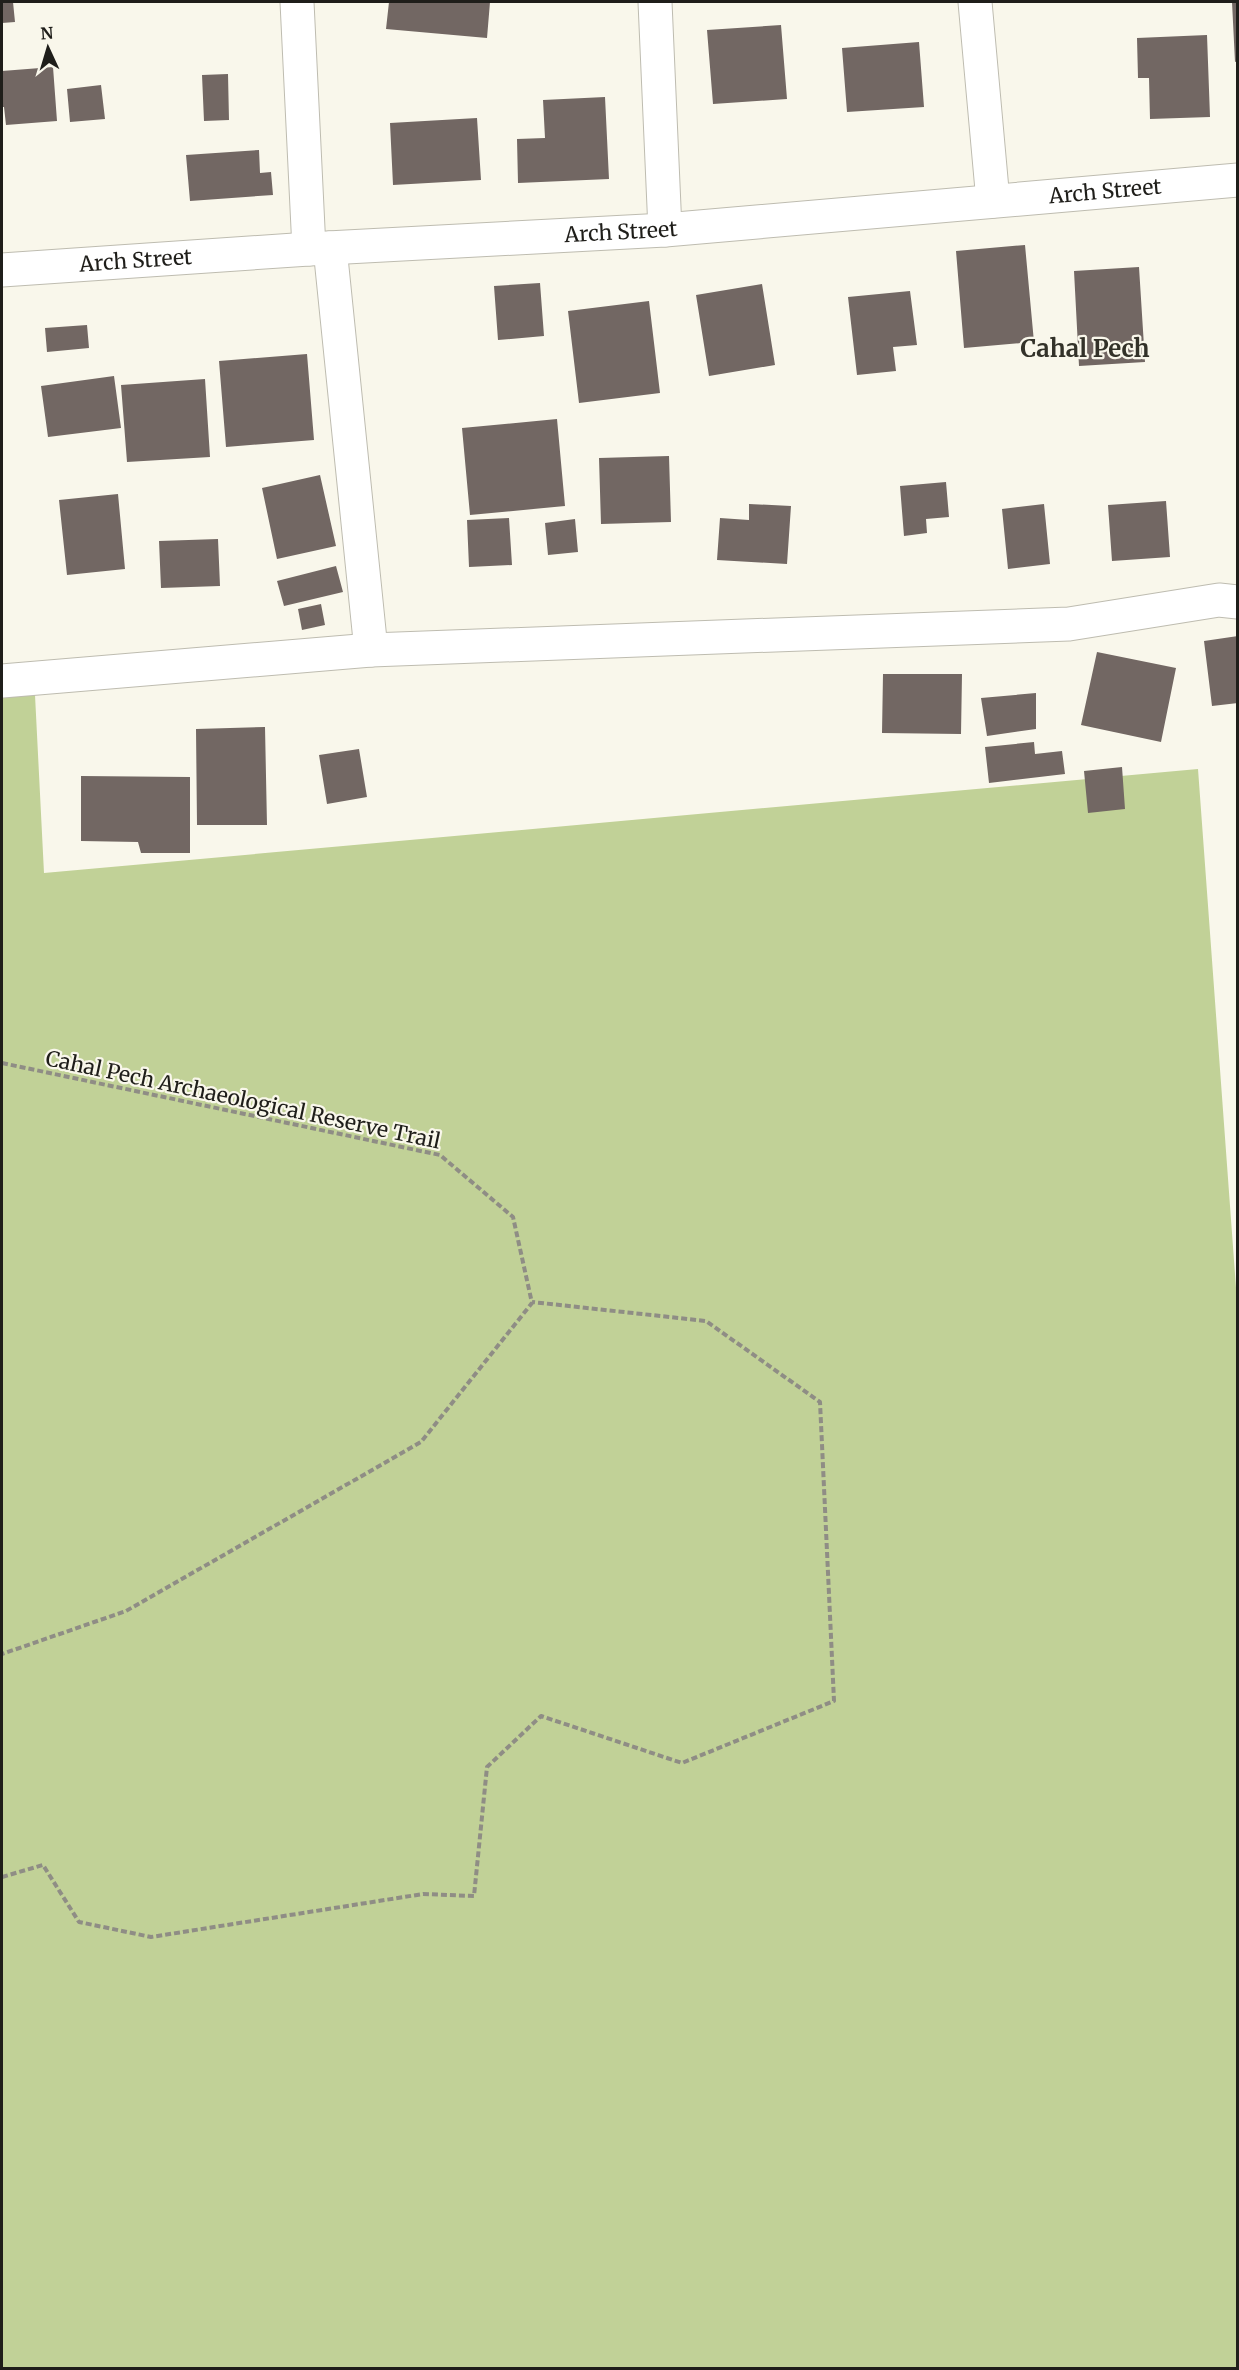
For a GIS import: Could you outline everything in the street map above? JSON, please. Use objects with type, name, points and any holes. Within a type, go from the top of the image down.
[{"type":"street","points":[[297,2],[319,248],[370,650]]},
{"type":"street","points":[[655,2],[665,230]]},
{"type":"street","points":[[975,2],[993,201]]},
{"type":"street","name":"Arch Street","points":[[2,270],[319,248],[665,230],[1238,180]]},
{"type":"street","points":[[2,681],[370,650],[1069,624],[1218,600],[1238,602]]},
{"type":"path","name":"Cahal Pech Archaeological Reserve Trail","points":[[2,1063],[440,1155],[513,1217],[532,1303]]},
{"type":"path","points":[[2,1654],[126,1611],[421,1442],[532,1303],[706,1322],[820,1402],[834,1701],[682,1763],[541,1716],[487,1767],[474,1896],[423,1894],[151,1937],[79,1922],[43,1865],[2,1877]]},
{"type":"green space","points":[[35,695],[44,873],[1198,769],[1238,1315],[1237,2368],[2,2368],[2,697]]},
{"type":"building","points":[[2,2],[13,2],[15,22],[2,23]]},
{"type":"building","points":[[389,2],[490,2],[487,38],[386,29]]},
{"type":"building","points":[[1232,2],[1238,2],[1238,61],[1235,62]]},
{"type":"building","points":[[781,25],[787,99],[713,104],[707,30]]},
{"type":"building","points":[[1207,35],[1210,117],[1150,119],[1149,78],[1138,78],[1137,38]]},
{"type":"building","points":[[919,42],[924,107],[847,112],[842,48]]},
{"type":"building","points":[[53,67],[57,121],[6,125],[4,107],[2,107],[2,71]]},
{"type":"building","points":[[228,74],[229,120],[204,121],[202,75]]},
{"type":"building","points":[[101,85],[105,119],[70,122],[67,89]]},
{"type":"building","points":[[605,97],[609,179],[518,183],[517,139],[545,138],[543,100]]},
{"type":"building","points":[[477,118],[481,180],[393,185],[390,123]]},
{"type":"building","points":[[259,150],[260,173],[271,172],[273,195],[190,201],[186,155]]},
{"type":"building","points":[[1025,245],[1034,342],[964,348],[956,251]]},
{"type":"building","points":[[1139,267],[1145,362],[1079,366],[1074,271]]},
{"type":"building","points":[[540,283],[544,336],[498,340],[494,286]]},
{"type":"building","points":[[762,284],[775,365],[709,376],[696,295]]},
{"type":"building","points":[[910,291],[917,345],[893,347],[896,371],[857,375],[848,297]]},
{"type":"building","points":[[649,301],[660,393],[579,403],[568,311]]},
{"type":"building","points":[[87,325],[89,348],[47,352],[45,328]]},
{"type":"building","points":[[307,354],[314,440],[226,447],[219,361]]},
{"type":"building","points":[[114,376],[121,428],[48,437],[41,386]]},
{"type":"building","points":[[205,379],[210,457],[127,462],[121,385]]},
{"type":"building","points":[[557,419],[565,506],[470,515],[462,428]]},
{"type":"building","points":[[669,456],[671,522],[601,524],[599,458]]},
{"type":"building","points":[[320,475],[336,546],[277,559],[262,488]]},
{"type":"building","points":[[946,482],[949,517],[926,519],[927,533],[904,536],[900,486]]},
{"type":"building","points":[[118,494],[125,569],[67,575],[59,500]]},
{"type":"building","points":[[1166,501],[1170,557],[1112,561],[1108,505]]},
{"type":"building","points":[[749,504],[791,506],[787,564],[717,560],[720,518],[749,520]]},
{"type":"building","points":[[1044,504],[1050,564],[1008,569],[1002,509]]},
{"type":"building","points":[[509,518],[512,565],[469,567],[467,520]]},
{"type":"building","points":[[575,519],[578,552],[548,555],[545,523]]},
{"type":"building","points":[[218,539],[220,586],[161,588],[159,541]]},
{"type":"building","points":[[336,566],[343,592],[284,606],[277,581]]},
{"type":"building","points":[[321,604],[325,625],[302,630],[298,609]]},
{"type":"building","points":[[1238,636],[1238,703],[1212,706],[1204,641]]},
{"type":"building","points":[[1097,652],[1176,668],[1161,742],[1081,725]]},
{"type":"building","points":[[883,674],[962,674],[961,734],[882,733]]},
{"type":"building","points":[[1036,693],[1036,729],[987,736],[981,698]]},
{"type":"building","points":[[265,727],[267,825],[197,825],[196,729]]},
{"type":"building","points":[[1034,742],[1035,754],[1062,751],[1065,774],[989,783],[985,747]]},
{"type":"building","points":[[359,749],[367,797],[327,804],[319,755]]},
{"type":"building","points":[[1122,767],[1125,809],[1088,813],[1084,771]]},
{"type":"building","points":[[81,776],[190,777],[190,853],[141,853],[138,842],[81,841]]},
{"type":"district","name":"Cahal Pech","points":[[1085,349]]}]
